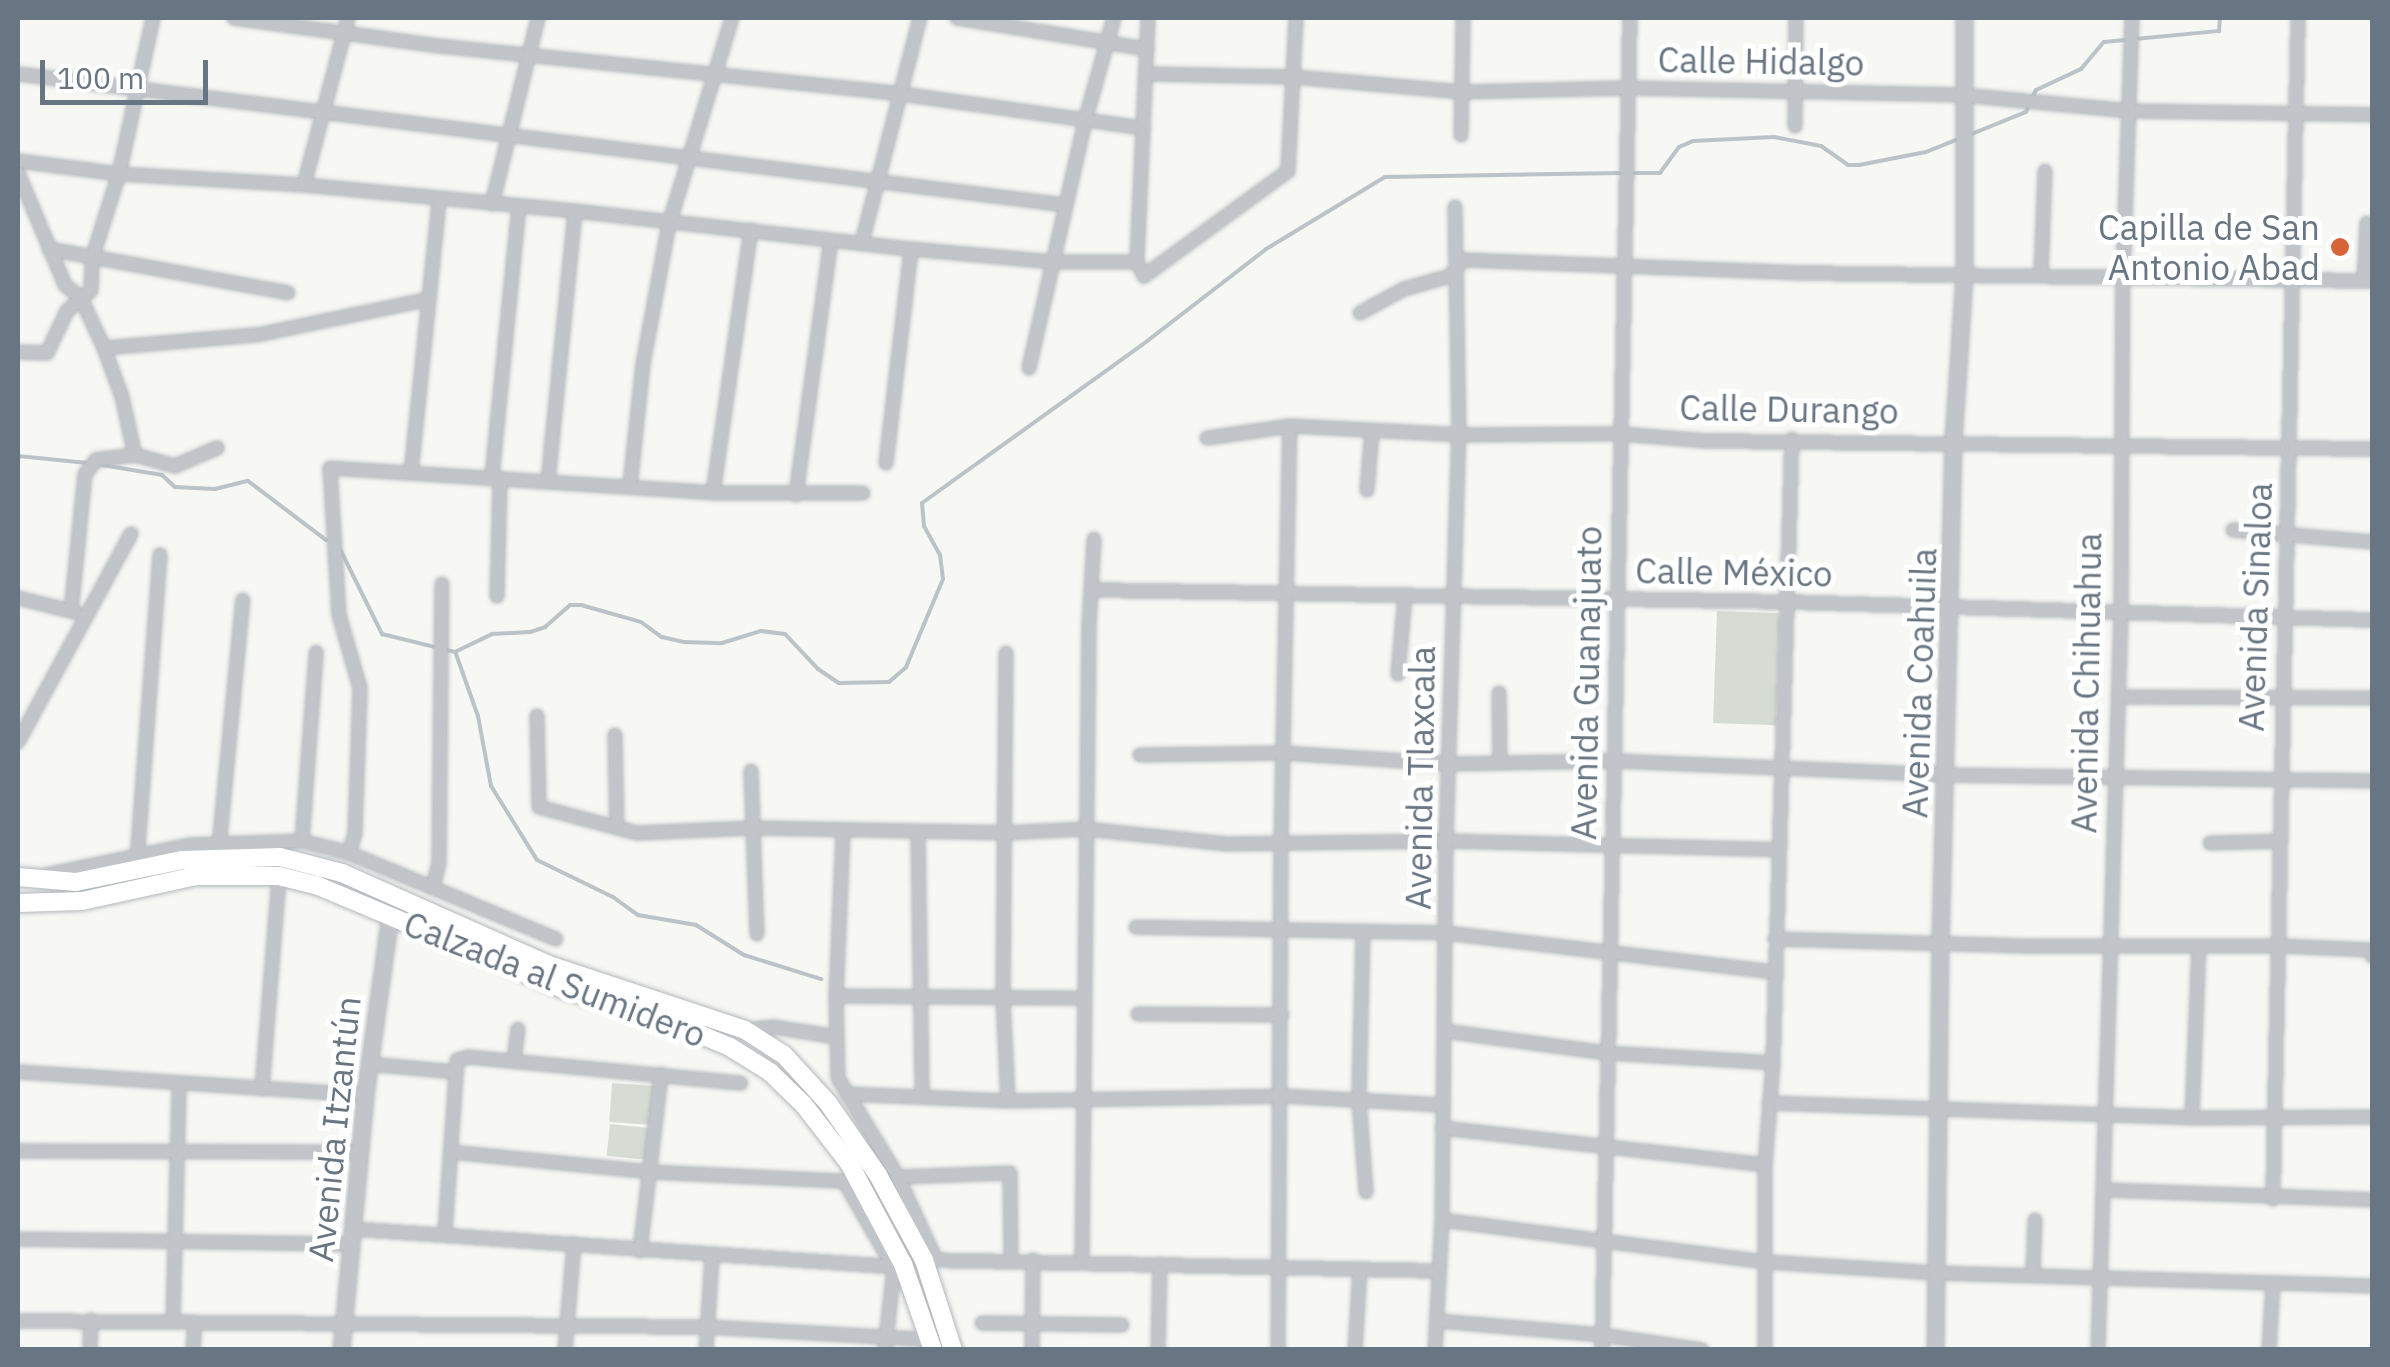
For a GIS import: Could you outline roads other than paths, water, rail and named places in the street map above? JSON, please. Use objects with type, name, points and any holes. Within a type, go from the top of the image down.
[{"type":"main road","name":"Calzada al Sumidero","points":[[24,878],[76,882],[136,861],[219,849],[280,857],[342,873],[550,965],[745,1030],[784,1055],[828,1103],[878,1175],[930,1260],[953,1350]]},
{"type":"main road","name":"Calzada al Sumidero","points":[[18,904],[82,901],[196,876],[279,876],[316,885],[563,989],[730,1047],[770,1072],[804,1105],[849,1163],[931,1345]]},
{"type":"street","points":[[18,352],[47,353],[67,310],[91,290],[153,18]]},
{"type":"street","points":[[234,18],[347,24],[439,46],[528,52],[901,94],[1144,128]]},
{"type":"street","points":[[492,204],[538,18]]},
{"type":"street","points":[[630,486],[644,364],[669,224],[693,158],[732,18]]},
{"type":"street","points":[[862,242],[880,185],[920,18]]},
{"type":"street","points":[[957,18],[1147,49]]},
{"type":"street","points":[[1029,368],[1085,121],[1114,18]]},
{"type":"street","points":[[1148,18],[1137,262],[1144,276],[1288,171],[1296,18]]},
{"type":"street","points":[[1461,136],[1463,18]]},
{"type":"street","name":"Avenida Guanajuato","points":[[1602,1350],[1628,267],[1630,18]]},
{"type":"street","points":[[1795,126],[1796,18]]},
{"type":"street","name":"Avenida Coahuila","points":[[1936,1350],[1940,942],[1954,441],[1964,276],[1964,18]]},
{"type":"street","name":"Avenida Sinaloa","points":[[2273,1198],[2298,18]]},
{"type":"street","points":[[304,185],[347,24]]},
{"type":"street","name":"Avenida Chihuahua","points":[[2098,1350],[2121,615],[2120,444],[2131,29]]},
{"type":"street","points":[[18,74],[880,185],[1065,205]]},
{"type":"street","name":"Calle Hidalgo","points":[[1147,74],[1294,77],[1462,92],[1628,88],[1962,95],[2130,111],[2295,117],[2372,115]]},
{"type":"street","points":[[18,161],[119,174],[304,185],[439,201],[575,211],[1053,262],[1137,262]]},
{"type":"street","points":[[2040,275],[2046,171]]},
{"type":"street","points":[[18,174],[65,285],[81,298],[104,348],[122,397],[135,454]]},
{"type":"street","points":[[410,473],[439,201]]},
{"type":"street","points":[[497,596],[496,477],[519,206]]},
{"type":"street","name":"Avenida Tlaxcala","points":[[1435,1350],[1442,1220],[1446,840],[1459,435],[1455,207]]},
{"type":"street","points":[[548,482],[575,211]]},
{"type":"street","points":[[1360,312],[1404,289],[1450,276],[1463,260],[1964,276],[2368,281],[2367,223]]},
{"type":"street","points":[[714,493],[751,230]]},
{"type":"street","points":[[796,495],[830,240]]},
{"type":"street","points":[[49,249],[288,294]]},
{"type":"street","points":[[886,463],[910,249]]},
{"type":"street","points":[[104,348],[257,335],[429,299]]},
{"type":"street","points":[[1278,1350],[1282,753],[1290,426]]},
{"type":"street","name":"Calle Durango","points":[[1206,438],[1290,426],[1459,435],[1621,434],[1707,441],[1792,439],[2372,449]]},
{"type":"street","points":[[1367,490],[1372,432]]},
{"type":"street","points":[[1765,1350],[1765,1165],[1773,1063],[1792,439]]},
{"type":"street","points":[[71,611],[86,474],[96,460],[135,454],[174,466],[217,448]]},
{"type":"street","points":[[349,853],[354,833],[360,688],[339,614],[330,468],[714,493],[863,494]]},
{"type":"street","points":[[2232,530],[2372,542]]},
{"type":"street","points":[[18,742],[131,534]]},
{"type":"street","points":[[1082,1262],[1089,626],[1094,539]]},
{"type":"street","points":[[24,878],[136,861],[160,555]]},
{"type":"street","points":[[433,886],[439,863],[442,584]]},
{"type":"street","name":"Calle México","points":[[1094,590],[1788,602],[2372,620]]},
{"type":"street","points":[[1398,674],[1404,596]]},
{"type":"street","points":[[18,598],[87,616]]},
{"type":"street","points":[[243,600],[219,849],[302,841],[349,853],[556,939]]},
{"type":"street","points":[[302,841],[316,653]]},
{"type":"street","points":[[1006,653],[1003,833],[1008,1101]]},
{"type":"street","points":[[1499,692],[1500,763]]},
{"type":"street","points":[[2118,697],[2372,698]]},
{"type":"street","points":[[537,716],[539,807],[637,834],[752,828],[1003,833],[1086,829],[1227,844],[1446,840],[1780,850]]},
{"type":"street","points":[[616,735],[617,828]]},
{"type":"street","points":[[1140,755],[1282,753],[1450,764],[1615,761],[1947,775],[2372,781]]},
{"type":"street","points":[[751,771],[757,934]]},
{"type":"street","points":[[843,832],[836,996],[838,1078],[898,1176],[930,1260],[1438,1271]]},
{"type":"street","points":[[918,832],[922,1095]]},
{"type":"street","points":[[2210,843],[2280,841]]},
{"type":"street","points":[[262,1089],[279,876]]},
{"type":"street","name":"Avenida Itzantún","points":[[341,1350],[368,1064],[390,915]]},
{"type":"street","points":[[1136,927],[1446,933],[1610,949],[1774,972]]},
{"type":"street","points":[[1363,932],[1359,1100],[1366,1192]]},
{"type":"street","points":[[1776,939],[2110,947],[2278,946],[2372,953]]},
{"type":"street","points":[[2192,1118],[2198,948]]},
{"type":"street","points":[[836,996],[1085,998]]},
{"type":"street","points":[[1138,1014],[1282,1015]]},
{"type":"street","points":[[745,1030],[774,1028],[837,1036]]},
{"type":"street","points":[[514,1061],[518,1030]]},
{"type":"street","points":[[1444,1031],[1607,1052],[1773,1063]]},
{"type":"street","points":[[368,1064],[456,1066],[514,1061],[741,1083]]},
{"type":"street","points":[[445,1232],[456,1066]]},
{"type":"street","points":[[18,1072],[365,1095]]},
{"type":"street","points":[[640,1251],[661,1074]]},
{"type":"street","points":[[173,1320],[179,1084]]},
{"type":"street","points":[[847,1094],[1008,1101],[1282,1096],[1442,1105]]},
{"type":"street","points":[[1769,1104],[2192,1118],[2372,1117]]},
{"type":"street","points":[[1442,1128],[1765,1165]]},
{"type":"street","points":[[18,1151],[359,1152]]},
{"type":"street","points":[[451,1152],[650,1172],[844,1180],[898,1266],[886,1344]]},
{"type":"street","points":[[898,1176],[1010,1173],[1011,1260]]},
{"type":"street","points":[[2104,1190],[2372,1200]]},
{"type":"street","points":[[1442,1220],[1766,1262],[1937,1273],[2372,1286]]},
{"type":"street","points":[[2033,1275],[2036,1220]]},
{"type":"street","points":[[18,1240],[445,1232],[640,1251],[898,1266]]},
{"type":"street","points":[[566,1350],[574,1243]]},
{"type":"street","points":[[706,1350],[712,1256]]},
{"type":"street","points":[[1032,1260],[1032,1350]]},
{"type":"street","points":[[1158,1350],[1160,1264]]},
{"type":"street","points":[[1355,1350],[1360,1269]]},
{"type":"street","points":[[2269,1350],[2274,1283]]},
{"type":"street","points":[[90,1350],[91,1320]]},
{"type":"street","points":[[18,1321],[707,1327],[931,1345]]},
{"type":"street","points":[[1438,1321],[1602,1334],[1702,1350]]},
{"type":"street","points":[[193,1350],[195,1322]]},
{"type":"street","points":[[982,1323],[1122,1325]]},
{"type":"waterway","points":[[1969,135],[2026,112],[2036,90],[2081,69],[2104,42],[2219,31],[2220,18]]},
{"type":"waterway","points":[[1630,173],[1660,173],[1679,147],[1693,141],[1774,137],[1821,146],[1848,165],[1859,165],[1926,152],[1960,138]]},
{"type":"waterway","points":[[341,551],[382,634],[455,652],[492,634],[545,627],[570,605],[581,605],[641,622],[662,637],[684,642],[722,643],[761,631],[785,634],[818,669],[839,683],[889,682],[906,667],[943,579],[940,555],[924,526],[922,503],[1142,345],[1266,249],[1385,177],[1621,173]]},
{"type":"waterway","points":[[18,456],[88,463]]},
{"type":"waterway","points":[[102,465],[162,475],[175,487],[215,489],[248,481],[326,540]]},
{"type":"waterway","points":[[456,654],[478,716],[491,786],[537,860],[613,897],[638,915],[696,925],[744,955],[821,979]]},
{"type":"place","name":"Capilla de San Antonio Abad","points":[[2340,247]]}]
